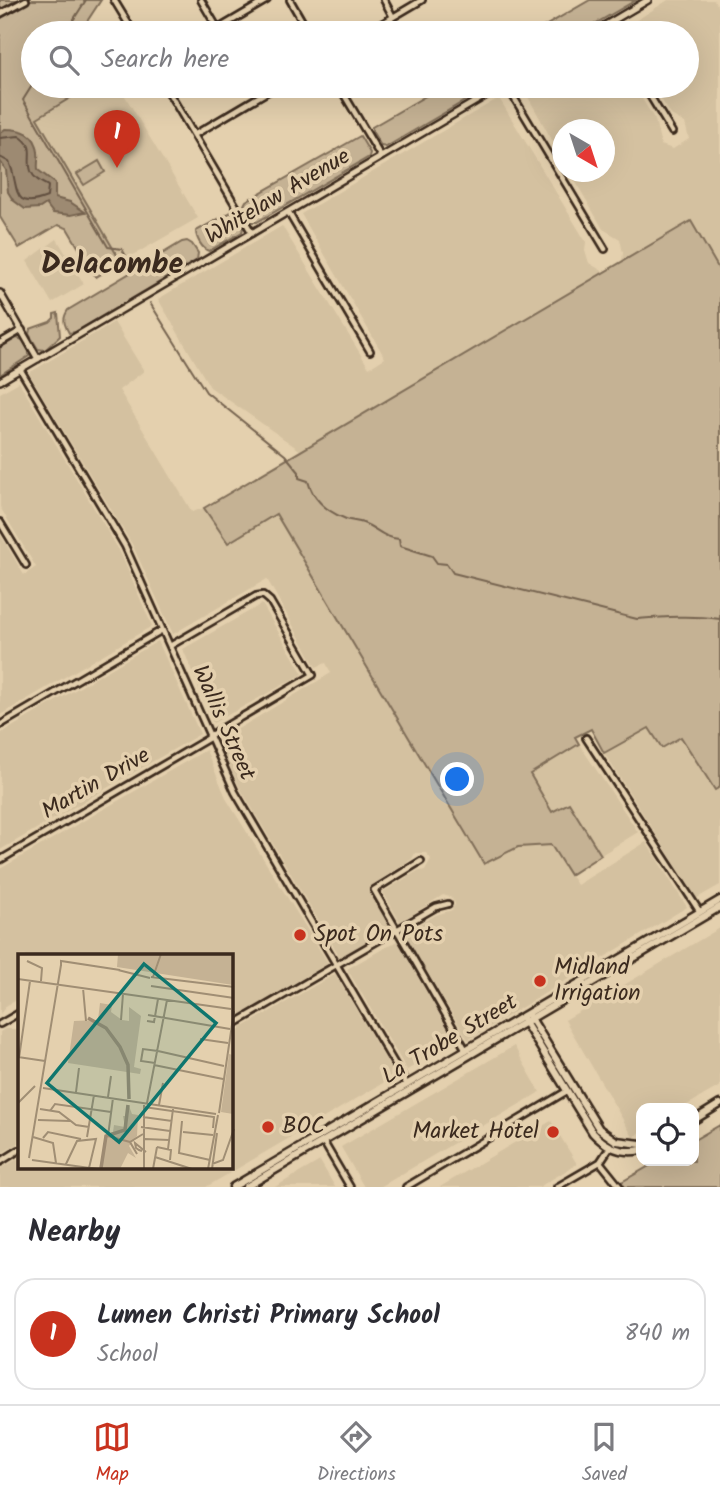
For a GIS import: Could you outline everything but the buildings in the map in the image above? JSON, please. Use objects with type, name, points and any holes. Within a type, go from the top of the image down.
[{"type":"main road","name":"La Trobe Street","points":[[246,1187],[701,914],[720,900]]},
{"type":"main road","name":"La Trobe Street","points":[[701,914],[720,907]]},
{"type":"main road","points":[[527,1018],[590,1129],[610,1147],[636,1151]]},
{"type":"main road","points":[[569,1090],[604,1134],[629,1144],[636,1143]]},
{"type":"main road","points":[[699,1116],[720,1104]]},
{"type":"main road","name":"La Trobe Street","points":[[233,1187],[322,1139]]},
{"type":"main road","points":[[610,1147],[613,1139]]},
{"type":"street","points":[[0,13],[26,0]]},
{"type":"street","points":[[114,0],[127,21]]},
{"type":"street","points":[[201,0],[213,21]]},
{"type":"street","points":[[232,21],[267,0]]},
{"type":"street","points":[[290,0],[302,21]]},
{"type":"street","points":[[384,0],[393,17]]},
{"type":"street","points":[[386,21],[422,0]]},
{"type":"street","points":[[614,21],[648,0]]},
{"type":"street","points":[[172,98],[253,233]]},
{"type":"street","points":[[194,135],[257,98]]},
{"type":"street","points":[[346,98],[381,157]]},
{"type":"street","name":"Whitelaw Avenue","points":[[0,381],[484,98]]},
{"type":"street","points":[[512,98],[605,249]]},
{"type":"street","points":[[652,98],[673,132]]},
{"type":"street","points":[[288,212],[370,351]]},
{"type":"street","points":[[0,293],[38,359]]},
{"type":"street","points":[[0,343],[22,330]]},
{"type":"street","name":"Wallis Street","points":[[20,369],[125,546],[235,793],[409,1088]]},
{"type":"street","points":[[0,522],[26,565]]},
{"type":"street","name":"Martin Drive","points":[[0,860],[313,675],[270,601],[263,595],[256,596],[170,646]]},
{"type":"street","points":[[0,725],[163,630]]},
{"type":"street","points":[[586,738],[701,914]]},
{"type":"street","points":[[421,861],[374,890],[468,1053]]},
{"type":"street","points":[[233,1025],[436,906],[448,904]]},
{"type":"street","points":[[0,1024],[18,1014]]},
{"type":"street","points":[[406,1187],[569,1090]]},
{"type":"street","points":[[322,1139],[350,1187]]},
{"type":"street","points":[[557,1187],[600,1161],[610,1147]]},
{"type":"street","points":[[0,1162],[18,1151]]},
{"type":"street","points":[[600,1161],[620,1187]]},
{"type":"shaded area","points":[[0,0],[101,0],[87,21],[21,21],[21,98],[70,98],[37,118],[121,262],[96,277],[67,228],[58,225],[19,248],[0,217]]},
{"type":"shaded area","points":[[590,0],[636,0],[600,21],[554,21]]},
{"type":"shaded area","points":[[668,0],[714,0],[720,9],[720,271],[690,221],[622,261],[620,239],[603,229],[576,182],[615,182],[615,119],[552,119],[552,140],[529,98],[641,98],[655,120],[661,145],[673,149],[689,139],[685,123],[671,115],[660,98],[699,98],[699,21],[635,21]]},
{"type":"shaded area","points":[[70,98],[126,98],[198,218],[121,262],[37,118]]},
{"type":"shaded area","points":[[422,98],[470,98],[386,147],[381,146],[372,127]]},
{"type":"shaded area","points":[[499,98],[586,242],[585,250],[589,263],[604,272],[301,451],[210,387],[158,299],[282,226],[369,368],[385,358],[301,214]]},
{"type":"shaded area","points":[[360,136],[370,153],[369,157],[257,222],[252,222],[243,207],[246,201]]},
{"type":"shaded area","points":[[99,161],[105,172],[84,185],[77,174]]},
{"type":"shaded area","points":[[231,212],[235,213],[243,228],[242,232],[209,251],[206,250],[196,231]]},
{"type":"shaded area","points":[[691,221],[720,271],[720,787],[715,790],[681,737],[662,748],[649,728],[604,753],[591,729],[575,737],[579,744],[530,774],[552,812],[569,803],[601,855],[570,875],[551,845],[518,847],[484,864],[276,514],[228,543],[204,508]]},
{"type":"shaded area","points":[[57,239],[84,284],[52,303],[27,261]]},
{"type":"shaded area","points":[[187,241],[198,253],[197,260],[75,332],[69,333],[64,322],[68,310]]},
{"type":"shaded area","points":[[58,313],[60,336],[45,350],[38,349],[29,334],[30,329],[50,322],[54,314]]},
{"type":"shaded area","points":[[114,322],[144,371],[119,390],[192,512],[204,508],[228,543],[276,514],[484,863],[518,847],[552,845],[577,885],[646,842],[687,907],[468,1040],[404,933],[436,915],[452,910],[455,904],[452,898],[443,895],[400,922],[383,892],[416,872],[425,870],[431,859],[426,853],[415,853],[412,859],[369,887],[391,927],[340,957],[240,788],[218,741],[331,673],[326,663],[316,667],[267,579],[173,634],[133,546],[29,373]]},
{"type":"shaded area","points":[[17,338],[23,340],[29,356],[0,375],[0,348]]},
{"type":"shaded area","points":[[19,382],[120,552],[152,626],[0,715],[0,534],[24,575],[36,567],[0,507],[0,393]]},
{"type":"shaded area","points":[[262,604],[303,674],[213,723],[183,649]]},
{"type":"shaded area","points":[[158,641],[200,734],[0,850],[0,734]]},
{"type":"shaded area","points":[[649,728],[681,736],[715,789],[720,787],[720,885],[697,898],[604,753]]},
{"type":"shaded area","points":[[579,744],[638,832],[601,855],[569,804],[552,812],[529,773]]},
{"type":"shaded area","points":[[206,750],[227,800],[328,963],[233,1019],[233,954],[18,954],[18,1000],[7,1005],[0,1014],[0,869]]},
{"type":"shaded area","points":[[720,928],[720,1086],[691,1103],[636,1103],[636,1135],[633,1137],[565,1020]]},
{"type":"shaded area","points":[[397,941],[455,1042],[407,1070],[347,969]]},
{"type":"shaded area","points":[[335,974],[395,1076],[206,1187],[0,1187],[0,1169],[18,1159],[18,1170],[233,1170],[233,1033]]},
{"type":"shaded area","points":[[5,1029],[18,1029],[18,1144],[0,1154],[0,1032]]},
{"type":"shaded area","points":[[514,1046],[540,1092],[380,1187],[364,1187],[341,1147]]},
{"type":"shaded area","points":[[551,1121],[577,1164],[539,1187],[440,1187]]},
{"type":"shaded area","points":[[720,1125],[720,1187],[613,1187],[649,1166],[699,1166],[699,1137]]},
{"type":"shaded area","points":[[320,1161],[335,1187],[275,1187]]},
{"type":"water","points":[[5,129],[22,131],[31,136],[37,146],[38,170],[55,183],[55,198],[70,202],[85,212],[71,215],[53,213],[46,204],[40,208],[25,209],[13,200],[8,192],[6,170],[0,161],[0,133]]},
{"type":"waterway","points":[[73,21],[86,0]]},
{"type":"waterway","points":[[24,98],[108,247],[122,249],[127,258]]},
{"type":"waterway","points":[[150,303],[206,392],[285,455],[299,472],[299,478],[308,481],[317,500],[333,513],[399,539],[400,546],[432,556],[437,563],[447,564],[453,573],[637,619],[720,619]]},
{"type":"place","name":"Lumen Christi Primary School","points":[[117,168]]},
{"type":"place","name":"Spot On Pots","points":[[300,935]]},
{"type":"place","name":"Midland Irrigation","points":[[540,981]]},
{"type":"place","name":"BOC","points":[[268,1127]]},
{"type":"place","name":"Market Hotel","points":[[553,1132]]},
{"type":"district","name":"Delacombe","points":[[112,265]]}]
